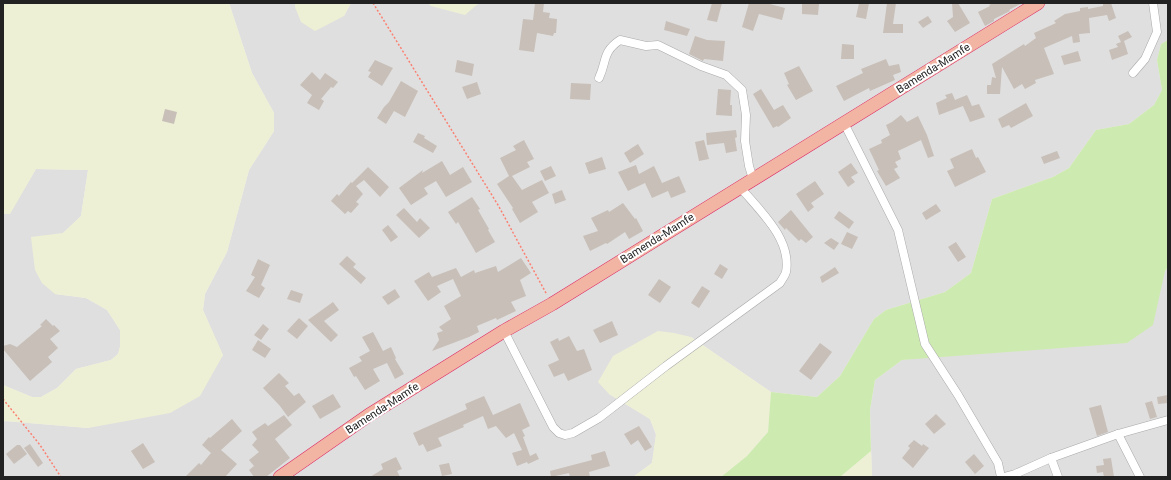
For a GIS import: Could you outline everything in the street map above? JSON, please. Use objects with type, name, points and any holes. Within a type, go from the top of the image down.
[{"type":"highway","name":"Bamenda-Mamfe","points":[[280,477],[369,415],[504,331],[552,304],[1038,3]]},
{"type":"street","points":[[1133,73],[1145,59],[1157,32],[1153,3]]},
{"type":"street","points":[[599,78],[604,68],[605,56],[610,47],[620,40],[646,46],[658,45],[701,66],[726,75],[742,90],[746,115],[745,141],[749,166],[753,179]]},
{"type":"street","points":[[844,123],[898,230],[925,344],[958,395],[998,463],[1003,477],[1015,474],[1051,458],[1118,434],[1168,420]]},
{"type":"street","points":[[504,331],[553,427],[559,433],[565,435],[573,433],[599,418],[666,366],[780,282],[786,274],[787,259],[785,247],[777,232],[740,187]]},
{"type":"street","points":[[1118,434],[1140,477]]},
{"type":"street","points":[[1051,458],[1058,477]]},
{"type":"path","points":[[373,3],[498,205],[552,304]]},
{"type":"path","points":[[3,399],[40,445],[61,477]]},
{"type":"shaded area","points":[[229,3],[295,3],[295,7],[344,16],[351,3],[428,3],[432,6],[477,5],[479,3],[1168,3],[1168,40],[1161,44],[1157,60],[1162,90],[1154,105],[1129,124],[1096,130],[1069,168],[1053,177],[992,199],[971,273],[945,292],[886,310],[874,319],[840,376],[817,397],[771,392],[691,337],[609,394],[650,419],[656,435],[652,463],[633,477],[3,477],[3,422],[88,428],[223,356],[203,310],[205,294],[227,252],[249,170],[274,131],[274,113],[252,73]]},
{"type":"shaded area","points":[[36,169],[88,170],[81,216],[63,233],[55,294],[86,298],[107,310],[120,330],[120,347],[118,354],[111,360],[76,369],[57,388],[41,397],[32,397],[3,385],[3,214],[10,213]]},
{"type":"shaded area","points":[[1168,267],[1168,477],[872,477],[870,410],[875,380],[902,360],[933,356],[1165,271]]},
{"type":"green space","points":[[3,3],[229,3],[252,73],[274,113],[274,131],[249,170],[227,252],[205,294],[203,310],[223,355],[200,396],[170,413],[88,428],[3,422],[3,385],[32,397],[41,397],[57,388],[76,369],[111,360],[118,354],[120,347],[120,330],[107,310],[86,298],[55,294],[42,283],[35,270],[31,237],[63,233],[81,216],[88,170],[36,169],[10,214],[3,214]]},
{"type":"green space","points":[[295,3],[351,3],[344,16],[315,31],[301,22],[295,7]]},
{"type":"green space","points":[[428,3],[479,3],[465,15],[431,6]]},
{"type":"green space","points":[[1168,40],[1168,267],[1165,271],[1153,325],[1127,343],[902,360],[875,380],[870,410],[871,451],[840,477],[721,477],[747,456],[768,432],[771,392],[817,397],[840,376],[874,319],[886,310],[945,292],[971,273],[992,199],[1053,177],[1069,168],[1096,130],[1129,124],[1154,105],[1162,90],[1157,60],[1161,44]]},
{"type":"green space","points":[[658,331],[691,337],[771,392],[768,432],[747,456],[721,477],[633,477],[652,463],[656,434],[650,419],[609,394],[598,382],[613,356]]},
{"type":"green space","points":[[871,451],[872,477],[840,477]]},
{"type":"building","points":[[535,3],[544,3],[543,12],[550,13],[549,18],[557,19],[556,33],[554,33],[553,36],[537,33],[534,52],[519,50],[523,19],[533,20]]},
{"type":"building","points":[[712,3],[722,3],[717,22],[707,20]]},
{"type":"building","points":[[749,3],[766,3],[785,8],[782,20],[759,14],[753,31],[742,27]]},
{"type":"building","points":[[802,3],[819,4],[818,15],[802,14]]},
{"type":"building","points":[[859,3],[869,3],[866,19],[856,17]]},
{"type":"building","points":[[887,3],[896,3],[893,24],[903,24],[903,33],[883,33]]},
{"type":"building","points":[[952,3],[958,3],[970,23],[955,32],[947,21],[953,17]]},
{"type":"building","points":[[993,3],[1022,3],[985,26],[978,12]]},
{"type":"building","points":[[1103,3],[1111,3],[1116,18],[1109,21],[1107,15],[1089,18],[1090,33],[1079,34],[1080,42],[1073,43],[1072,36],[1044,48],[1054,74],[1035,80],[1036,83],[1025,89],[1022,84],[1014,89],[1002,67],[1000,94],[987,94],[987,85],[991,85],[992,77],[996,78],[992,64],[1024,44],[1025,46],[1036,38],[1034,33],[1056,23],[1054,21],[1065,14],[1080,11],[1080,8],[1088,7],[1088,9],[1103,6]]},
{"type":"building","points":[[928,16],[932,22],[923,28],[918,22]]},
{"type":"building","points":[[666,21],[690,29],[687,36],[664,30]]},
{"type":"building","points":[[1128,31],[1132,37],[1124,41],[1128,54],[1112,60],[1109,50],[1118,47],[1116,44],[1121,42],[1118,36]]},
{"type":"building","points":[[695,36],[707,40],[725,41],[723,61],[704,59],[703,61],[689,54]]},
{"type":"building","points":[[842,44],[854,45],[854,59],[841,59]]},
{"type":"building","points":[[1078,51],[1081,61],[1064,65],[1061,56]]},
{"type":"building","points":[[886,59],[889,66],[899,64],[901,72],[893,75],[895,80],[870,91],[869,88],[844,101],[836,86],[863,73],[861,69]]},
{"type":"building","points":[[375,60],[393,68],[382,86],[368,77],[371,72],[368,71]]},
{"type":"building","points":[[457,60],[474,64],[472,76],[455,72]]},
{"type":"building","points":[[799,66],[813,91],[796,100],[787,85],[789,84],[784,73]]},
{"type":"building","points":[[312,72],[320,80],[325,73],[338,82],[333,88],[331,87],[321,99],[324,101],[319,110],[307,103],[312,95],[300,85]]},
{"type":"building","points":[[401,81],[418,91],[405,117],[394,111],[386,124],[377,118],[389,102]]},
{"type":"building","points":[[477,82],[481,94],[467,99],[462,87]]},
{"type":"building","points":[[571,83],[591,84],[590,100],[570,99]]},
{"type":"building","points":[[718,89],[731,90],[730,105],[732,105],[732,116],[716,115]]},
{"type":"building","points":[[761,89],[774,110],[783,105],[791,118],[778,127],[773,128],[753,94]]},
{"type":"building","points":[[952,93],[955,100],[967,95],[972,106],[979,104],[985,117],[970,122],[963,106],[939,115],[936,103],[947,98],[945,95]]},
{"type":"building","points":[[1026,103],[1033,116],[1011,128],[1009,125],[1002,128],[998,119]]},
{"type":"building","points":[[165,109],[177,112],[174,124],[162,121]]},
{"type":"building","points":[[901,115],[907,122],[918,116],[927,135],[934,156],[928,158],[921,140],[898,151],[901,159],[895,162],[898,167],[894,169],[900,178],[886,186],[877,171],[879,170],[869,149],[882,143],[881,140],[890,135],[886,125]]},
{"type":"building","points":[[736,130],[737,137],[735,138],[737,151],[726,153],[724,143],[707,145],[706,133]]},
{"type":"building","points":[[418,133],[425,136],[424,138],[437,146],[433,153],[413,142]]},
{"type":"building","points":[[524,140],[534,159],[527,162],[530,167],[512,176],[522,190],[542,180],[549,193],[532,202],[538,212],[520,223],[512,209],[513,208],[497,184],[509,176],[500,158],[516,150],[513,146]]},
{"type":"building","points":[[704,140],[709,159],[699,161],[695,142]]},
{"type":"building","points":[[638,144],[644,154],[630,163],[624,153]]},
{"type":"building","points":[[972,149],[976,158],[978,157],[986,172],[955,187],[947,171],[954,168],[950,159]]},
{"type":"building","points":[[1057,151],[1060,158],[1044,164],[1041,157]]},
{"type":"building","points":[[602,157],[606,169],[589,174],[585,163]]},
{"type":"building","points":[[442,161],[450,175],[463,167],[472,182],[446,197],[436,181],[424,188],[428,194],[411,205],[399,188],[423,170],[422,173]]},
{"type":"building","points":[[851,163],[858,173],[851,177],[855,182],[848,187],[838,172]]},
{"type":"building","points":[[636,165],[639,174],[654,166],[662,183],[679,176],[686,192],[671,198],[668,191],[652,198],[645,183],[628,191],[618,172]]},
{"type":"building","points":[[551,166],[556,176],[545,181],[540,171]]},
{"type":"building","points":[[368,167],[389,187],[380,197],[364,180],[356,186],[363,194],[356,202],[359,204],[351,213],[348,211],[345,214],[331,201],[337,194],[339,196],[351,182],[352,183]]},
{"type":"building","points":[[815,181],[824,194],[811,203],[814,207],[808,212],[796,194]]},
{"type":"building","points":[[562,190],[566,200],[555,204],[552,194]]},
{"type":"building","points":[[472,197],[480,209],[478,210],[495,242],[476,253],[458,222],[456,224],[448,212]]},
{"type":"building","points":[[623,203],[635,219],[636,218],[643,231],[629,239],[625,232],[607,244],[606,243],[590,251],[583,236],[598,231],[591,218],[608,210],[609,212]]},
{"type":"building","points":[[936,204],[941,211],[926,220],[922,213]]},
{"type":"building","points":[[404,208],[417,222],[420,218],[430,228],[419,238],[396,215]]},
{"type":"building","points":[[791,210],[813,237],[806,243],[801,239],[799,241],[786,228],[785,230],[778,222]]},
{"type":"building","points":[[839,211],[854,222],[849,229],[834,218]]},
{"type":"building","points":[[388,225],[398,237],[391,242],[382,230]]},
{"type":"building","points":[[847,232],[858,237],[852,249],[841,244]]},
{"type":"building","points":[[831,238],[839,243],[834,250],[824,243]]},
{"type":"building","points":[[956,242],[966,257],[958,262],[948,247]]},
{"type":"building","points":[[347,256],[356,264],[353,267],[366,278],[361,284],[339,264]]},
{"type":"building","points":[[521,258],[531,273],[520,280],[526,296],[511,302],[516,311],[497,320],[496,318],[477,326],[479,332],[469,337],[432,351],[439,340],[437,333],[443,331],[439,327],[451,319],[444,306],[461,296],[453,279],[437,286],[441,292],[428,301],[414,281],[429,272],[432,277],[456,268],[461,277],[474,270],[475,273],[496,266],[498,272]]},
{"type":"building","points":[[258,259],[270,265],[261,285],[265,288],[259,298],[246,291],[255,277],[251,275]]},
{"type":"building","points":[[720,264],[728,269],[722,279],[714,274]]},
{"type":"building","points":[[835,267],[839,273],[822,283],[820,277]]},
{"type":"building","points":[[659,279],[671,287],[660,303],[648,295]]},
{"type":"building","points":[[702,286],[710,291],[699,308],[691,303]]},
{"type":"building","points":[[395,289],[400,297],[388,305],[382,297]]},
{"type":"building","points":[[291,290],[303,294],[300,303],[287,299]]},
{"type":"building","points":[[333,302],[339,310],[324,321],[338,335],[331,342],[308,320]]},
{"type":"building","points":[[299,318],[308,326],[297,339],[287,331]]},
{"type":"building","points":[[46,319],[60,331],[50,339],[58,348],[48,357],[52,362],[30,381],[3,349],[3,346],[10,344],[17,347],[42,326],[40,325]]},
{"type":"building","points":[[612,321],[618,335],[600,343],[593,330]]},
{"type":"building","points":[[263,324],[269,329],[261,340],[254,335]]},
{"type":"building","points":[[373,332],[383,351],[391,347],[396,358],[395,359],[404,374],[395,379],[387,363],[373,369],[380,381],[365,390],[356,376],[354,377],[349,368],[362,361],[359,357],[370,351],[362,337]]},
{"type":"building","points":[[569,336],[577,351],[584,349],[592,370],[568,381],[564,373],[554,377],[548,365],[559,360],[550,342],[558,338],[559,341]]},
{"type":"building","points":[[258,340],[271,349],[265,358],[252,350]]},
{"type":"building","points":[[820,343],[832,352],[811,380],[799,371]]},
{"type":"building","points":[[279,373],[289,383],[285,386],[294,396],[299,393],[306,402],[288,417],[263,388]]},
{"type":"building","points":[[333,394],[341,407],[320,419],[312,406]]},
{"type":"building","points":[[1168,395],[1168,403],[1158,404],[1157,397]]},
{"type":"building","points":[[484,396],[493,415],[520,403],[530,426],[522,430],[525,436],[523,437],[530,456],[536,453],[539,459],[528,464],[527,462],[517,466],[512,453],[522,450],[514,433],[506,438],[496,426],[488,429],[483,416],[463,425],[464,427],[438,438],[442,446],[427,452],[423,444],[419,446],[413,433],[467,409],[465,404]]},
{"type":"building","points":[[1152,401],[1157,417],[1150,419],[1145,403]]},
{"type":"building","points":[[1101,405],[1108,432],[1097,436],[1089,408]]},
{"type":"building","points":[[936,414],[946,424],[934,434],[925,424]]},
{"type":"building","points":[[284,415],[292,425],[275,439],[290,458],[266,477],[254,477],[249,470],[254,466],[249,460],[259,452],[252,445],[257,439],[252,432],[265,423],[268,426]]},
{"type":"building","points":[[232,419],[242,431],[221,450],[237,464],[225,477],[185,477],[199,463],[201,465],[211,453],[202,445],[209,437],[210,438]]},
{"type":"building","points":[[639,426],[652,447],[645,451],[638,440],[631,445],[624,434]]},
{"type":"building","points":[[914,440],[922,446],[923,444],[929,448],[913,468],[902,458],[910,448],[908,446]]},
{"type":"building","points":[[143,443],[155,462],[143,469],[131,451]]},
{"type":"building","points":[[30,444],[43,463],[38,467],[24,448]]},
{"type":"building","points":[[17,445],[20,445],[27,454],[14,464],[6,454]]},
{"type":"building","points":[[605,451],[610,466],[589,472],[590,477],[570,477],[569,473],[551,477],[550,471],[592,460],[591,455]]},
{"type":"building","points":[[974,454],[984,466],[975,474],[965,462]]},
{"type":"building","points":[[396,457],[402,469],[397,471],[400,477],[370,477],[383,469],[381,464]]},
{"type":"building","points":[[1111,458],[1114,477],[1104,477],[1103,472],[1097,473],[1096,466],[1104,465],[1103,459]]},
{"type":"building","points":[[449,463],[452,474],[442,476],[439,465]]}]
